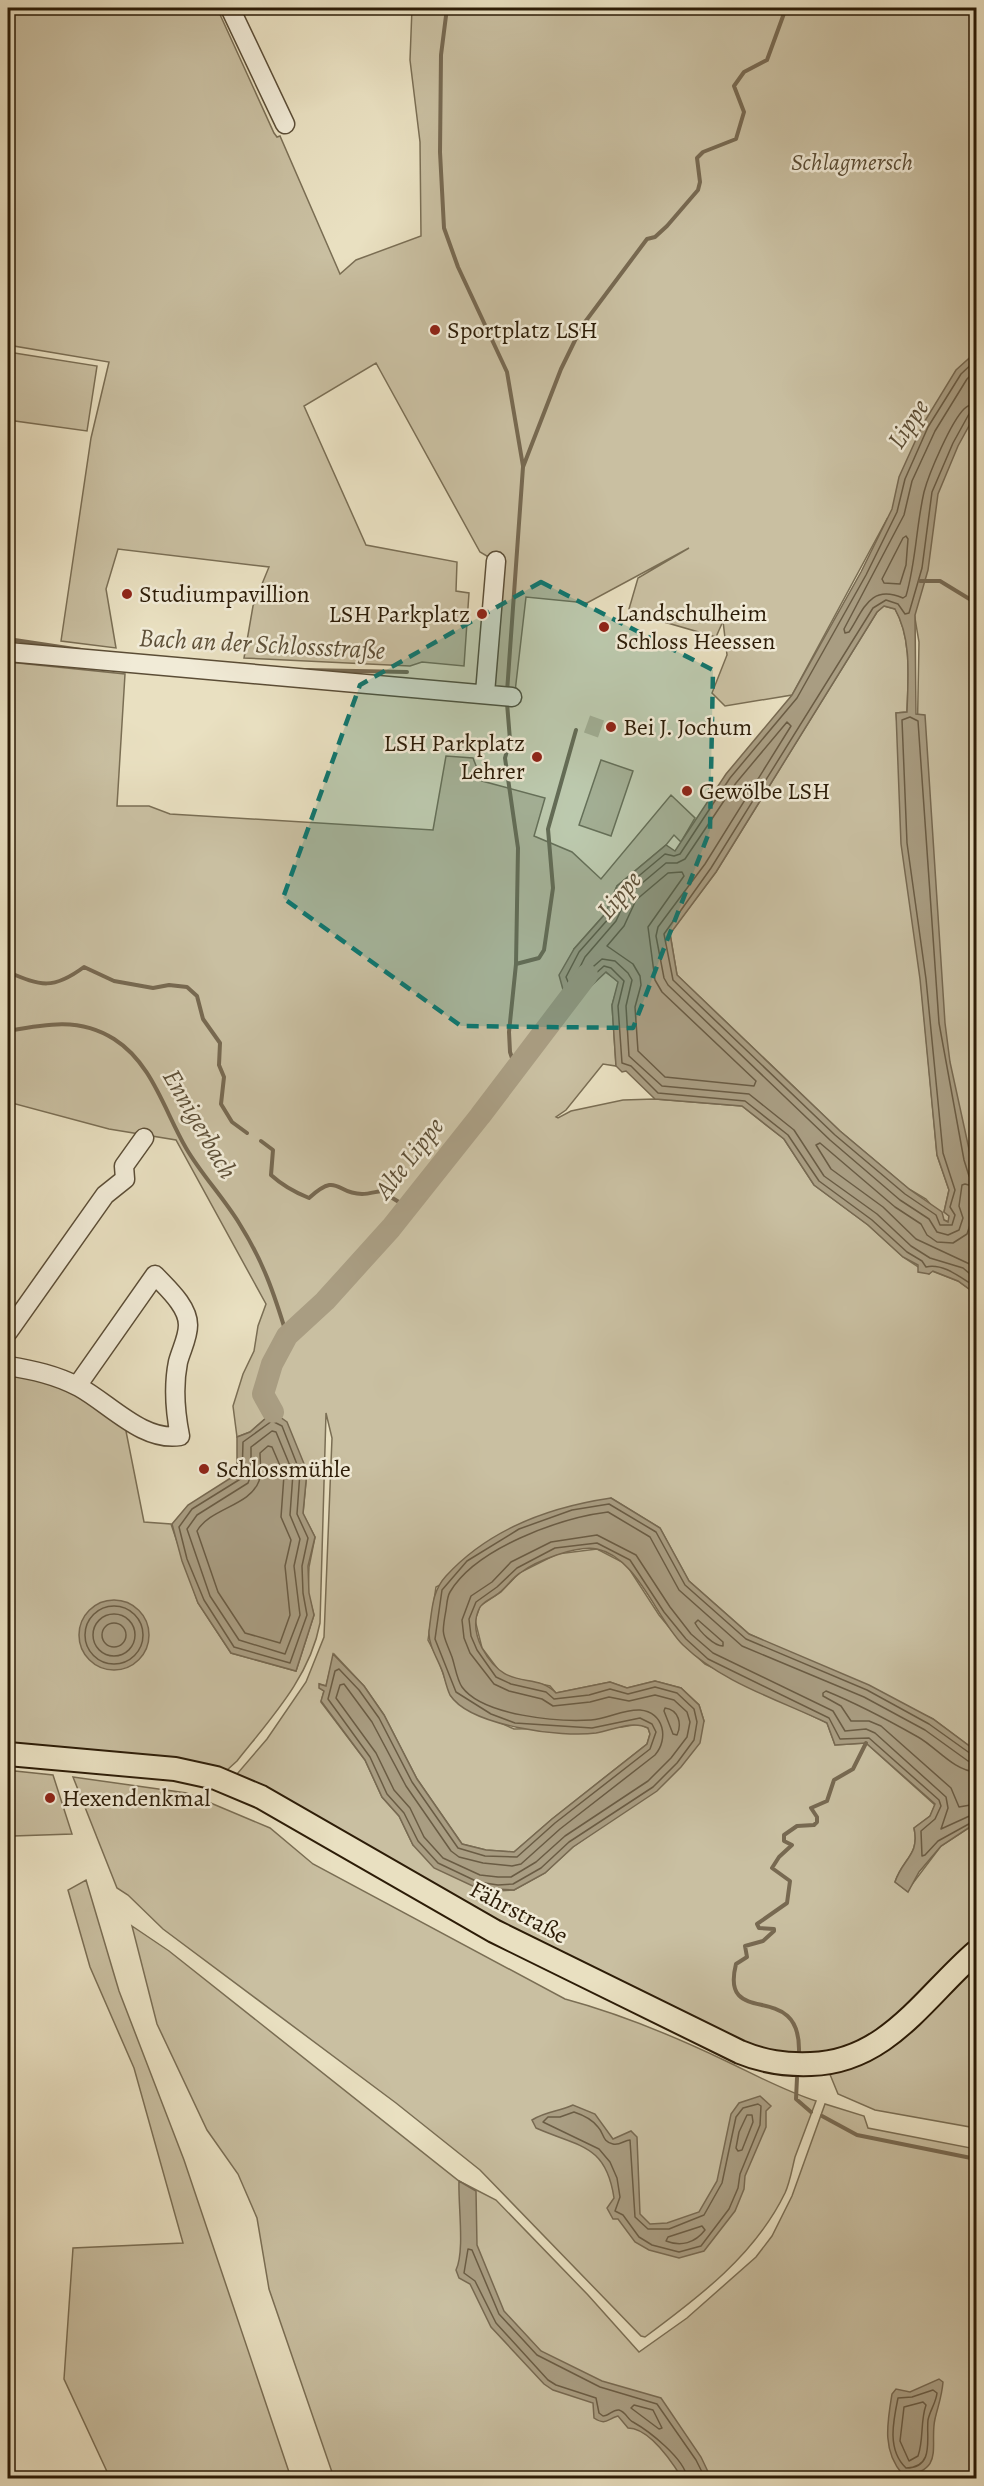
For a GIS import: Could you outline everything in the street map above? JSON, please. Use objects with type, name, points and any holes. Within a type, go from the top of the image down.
[{"type":"main road","name":"Fährstraße","points":[[8,1754],[175,1769],[225,1781],[261,1797],[494,1931],[740,2052],[769,2062],[792,2065],[834,2063],[867,2051],[899,2028],[976,1952]]},
{"type":"street","points":[[231,8],[285,124]]},
{"type":"street","points":[[8,652],[498,695],[496,561]]},
{"type":"street","points":[[8,1332],[105,1195],[125,1179],[124,1166],[144,1138]]},
{"type":"street","points":[[8,1366],[53,1375],[77,1386],[154,1436],[180,1436],[175,1382],[188,1324],[184,1312],[172,1294],[155,1275],[77,1386]]},
{"type":"highlighted area","points":[[541,582],[713,670],[710,830],[633,1028],[461,1026],[283,898],[360,685]]},
{"type":"green space","name":"Schlagmersch","points":[[8,8],[217,8],[274,133],[277,137],[280,136],[340,274],[356,260],[421,236],[420,142],[410,60],[412,8],[976,8],[976,1274],[941,1056],[917,750],[919,642],[907,571],[887,519],[792,695],[725,706],[712,693],[727,655],[723,621],[716,637],[633,613],[629,609],[638,578],[689,548],[587,603],[526,597],[515,692],[493,690],[502,565],[480,552],[376,363],[304,406],[366,545],[457,562],[456,591],[469,593],[464,666],[422,662],[410,666],[244,658],[253,606],[269,567],[118,549],[106,589],[116,648],[61,641],[91,438],[109,362],[8,345]]},
{"type":"green space","points":[[8,352],[97,366],[87,431],[8,420]]},
{"type":"green space","points":[[884,606],[895,609],[907,646],[907,712],[896,713],[937,1155],[949,1190],[944,1212],[949,1216],[949,1222],[944,1220],[926,1199],[909,1189],[840,1131],[677,975],[670,933],[716,872],[877,612]]},
{"type":"green space","points":[[8,662],[125,674],[117,806],[149,806],[170,814],[433,830],[446,756],[473,758],[482,781],[545,798],[534,836],[572,852],[601,879],[671,795],[695,818],[681,842],[674,835],[666,845],[617,886],[605,914],[574,949],[619,982],[612,1005],[616,1066],[603,1064],[566,1110],[556,1117],[571,1111],[623,1100],[655,1099],[742,1106],[784,1139],[814,1185],[868,1225],[903,1257],[929,1274],[932,1271],[958,1281],[976,1294],[976,1751],[933,1719],[749,1634],[689,1581],[660,1528],[611,1498],[436,1587],[428,1640],[438,1659],[451,1696],[467,1708],[514,1729],[622,1727],[639,1724],[648,1728],[650,1734],[647,1744],[514,1852],[486,1850],[462,1844],[417,1779],[384,1715],[364,1686],[334,1654],[326,1686],[320,1684],[324,1691],[321,1702],[365,1760],[382,1797],[399,1816],[413,1845],[497,1891],[514,1890],[545,1873],[573,1847],[614,1818],[704,1721],[699,1705],[681,1688],[655,1681],[627,1688],[610,1682],[556,1693],[550,1686],[512,1678],[500,1672],[482,1648],[475,1620],[480,1606],[501,1592],[519,1573],[557,1554],[597,1549],[626,1564],[659,1615],[682,1643],[705,1664],[827,1723],[835,1745],[866,1743],[935,1805],[930,1816],[914,1828],[913,1851],[895,1882],[907,1891],[941,1846],[976,1823],[976,1944],[885,2032],[814,2060],[750,2050],[385,1863],[237,1774],[267,1739],[306,1682],[324,1637],[332,1438],[326,1413],[320,1623],[315,1643],[308,1661],[288,1696],[237,1761],[226,1771],[8,1743],[8,1369],[59,1380],[124,1421],[144,1522],[171,1524],[198,1603],[231,1653],[296,1671],[314,1615],[308,1593],[309,1567],[315,1537],[303,1514],[307,1471],[273,1412],[250,1432],[237,1437],[233,1406],[243,1374],[254,1351],[258,1326],[266,1304],[176,1140],[109,1129],[8,1102]]},
{"type":"green space","points":[[601,760],[633,771],[611,836],[579,825]]},
{"type":"green space","points":[[15,1771],[53,1775],[72,1834],[13,1836],[8,1841],[8,1774]]},
{"type":"green space","points":[[73,1777],[187,1793],[270,1828],[313,1864],[565,1999],[648,2027],[782,2088],[816,2101],[795,2157],[787,2189],[773,2215],[742,2255],[724,2273],[665,2322],[645,2337],[641,2336],[480,2170],[396,2103],[163,1929],[128,1895],[117,1888]]},
{"type":"green space","points":[[86,1880],[119,1991],[184,2160],[291,2478],[110,2478],[64,2379],[73,2248],[183,2243],[134,2068],[90,1967],[68,1890]]},
{"type":"green space","points":[[132,1926],[169,1951],[459,2181],[496,2200],[588,2295],[639,2352],[687,2318],[756,2257],[772,2236],[792,2196],[825,2104],[864,2116],[868,2128],[976,2149],[976,2478],[334,2478],[269,2289],[257,2218],[238,2174],[207,2130],[157,2024]]},
{"type":"green space","points":[[976,1960],[976,2128],[875,2110],[838,2094],[829,2072]]},
{"type":"water","name":"Lippe","points":[[976,352],[976,413],[958,446],[938,494],[928,570],[915,615],[916,714],[925,715],[945,1023],[950,1062],[976,1181],[976,1294],[958,1281],[933,1271],[929,1274],[918,1272],[918,1265],[903,1257],[868,1225],[814,1185],[784,1139],[742,1106],[655,1099],[626,1071],[622,1072],[616,1066],[612,1005],[618,982],[606,972],[574,1002],[565,997],[559,975],[574,949],[605,914],[617,886],[666,845],[675,851],[726,774],[792,695],[861,572],[892,509],[899,477],[923,424],[956,370]],"holes":[[[884,606],[895,609],[907,646],[908,672],[907,712],[896,713],[901,844],[920,979],[937,1155],[949,1190],[944,1212],[949,1216],[948,1222],[944,1220],[942,1212],[909,1189],[840,1131],[677,975],[670,934],[716,872],[877,612]]]},
{"type":"water","points":[[273,1412],[287,1422],[307,1471],[303,1513],[315,1537],[308,1566],[309,1593],[314,1615],[296,1671],[231,1653],[198,1603],[182,1561],[172,1524],[188,1505],[237,1474],[237,1437],[250,1432]]},
{"type":"water","points":[[611,1498],[660,1528],[689,1581],[749,1634],[869,1685],[933,1719],[976,1751],[976,1823],[941,1846],[919,1872],[908,1892],[895,1882],[913,1851],[914,1828],[930,1816],[935,1804],[866,1743],[835,1745],[827,1723],[733,1680],[698,1658],[673,1633],[645,1590],[624,1564],[611,1554],[588,1548],[557,1555],[527,1568],[503,1590],[483,1604],[477,1614],[476,1624],[482,1648],[491,1662],[501,1671],[520,1679],[548,1686],[556,1693],[610,1682],[627,1688],[655,1681],[681,1688],[699,1705],[704,1721],[700,1743],[681,1767],[657,1791],[573,1847],[545,1873],[514,1890],[477,1888],[434,1868],[413,1845],[399,1816],[382,1797],[365,1760],[321,1701],[324,1691],[319,1688],[319,1684],[326,1686],[333,1654],[364,1686],[384,1715],[417,1779],[462,1844],[486,1850],[514,1852],[647,1744],[650,1734],[648,1728],[636,1725],[581,1734],[540,1731],[496,1722],[476,1715],[461,1706],[450,1695],[430,1642],[429,1631],[433,1601],[446,1576],[481,1545],[501,1533],[543,1514]]},
{"type":"water","points":[[114,1600],[127,1603],[139,1610],[146,1622],[149,1635],[146,1648],[139,1660],[127,1667],[114,1670],[101,1667],[89,1660],[82,1648],[79,1635],[82,1622],[89,1610],[101,1603]]},
{"type":"water","points":[[760,2096],[771,2106],[766,2111],[766,2127],[745,2176],[744,2189],[735,2211],[704,2251],[679,2258],[649,2250],[635,2242],[618,2219],[613,2219],[607,2208],[614,2198],[610,2180],[597,2157],[577,2144],[536,2128],[532,2120],[573,2105],[595,2114],[613,2139],[631,2131],[637,2137],[640,2214],[650,2224],[667,2223],[699,2212],[717,2181],[731,2114],[739,2103]]},
{"type":"water","points":[[459,2181],[476,2191],[477,2245],[504,2311],[541,2351],[602,2381],[661,2398],[701,2457],[711,2478],[682,2478],[652,2440],[636,2429],[628,2428],[618,2416],[604,2422],[598,2420],[594,2418],[593,2403],[553,2390],[544,2384],[491,2327],[470,2284],[459,2278],[456,2270],[461,2240]]},
{"type":"water","points":[[939,2379],[943,2382],[935,2419],[934,2447],[930,2463],[916,2473],[903,2475],[896,2466],[889,2447],[888,2426],[892,2394],[896,2389],[910,2392]]},
{"type":"waterway","points":[[447,8],[441,55],[440,152],[444,228],[458,267],[507,372],[523,466]]},
{"type":"waterway","points":[[507,692],[523,467],[561,369],[582,326],[647,239],[655,237],[667,226],[698,190],[700,182],[697,158],[703,152],[736,139],[744,112],[734,86],[744,72],[767,60],[786,8]]},
{"type":"waterway","points":[[920,581],[940,581],[976,603]]},
{"type":"waterway","name":"Bach an der Schlossstraße","points":[[8,639],[81,650]]},
{"type":"waterway","name":"Bach an der Schlossstraße","points":[[306,670],[407,672]]},
{"type":"waterway","points":[[507,703],[510,740],[505,758],[518,848],[516,964],[509,1032],[510,1052],[516,1070]]},
{"type":"waterway","points":[[516,964],[539,958],[544,950],[553,888],[548,829],[576,730]]},
{"type":"waterway","points":[[8,972],[38,983],[47,983],[64,979],[84,967],[114,981],[153,988],[169,985],[187,987],[197,996],[203,1019],[220,1043],[219,1065],[224,1077],[221,1104],[232,1122],[247,1133]]},
{"type":"waterway","name":"Alte Lippe","points":[[273,1412],[263,1394],[272,1364],[287,1336],[325,1301],[391,1228],[587,975]]},
{"type":"waterway","name":"Ennigerbach","points":[[8,1031],[62,1024],[88,1027],[114,1039],[138,1061],[156,1088],[186,1148],[233,1213],[255,1251],[272,1291],[287,1336]]},
{"type":"waterway","points":[[261,1141],[273,1150],[271,1175],[284,1186],[309,1198],[326,1186],[332,1185],[353,1193],[381,1191],[407,1207]]},
{"type":"waterway","points":[[799,2052],[796,2029],[788,2016],[775,2009],[749,2002],[739,1995],[734,1984],[736,1964],[747,1957],[745,1946],[763,1941],[774,1931],[774,1929],[759,1928],[757,1924],[787,1903],[790,1881],[772,1868],[779,1857],[792,1845],[784,1841],[784,1835],[797,1826],[814,1825],[817,1822],[817,1817],[811,1808],[827,1801],[834,1780],[853,1769],[866,1743]]},
{"type":"waterway","points":[[797,2078],[796,2099],[811,2112]]},
{"type":"waterway","points":[[822,2116],[857,2135],[976,2159]]},
{"type":"tunnel","points":[[587,724],[601,729]]},
{"type":"place","name":"Sportplatz LSH","points":[[435,330]]},
{"type":"place","name":"Studiumpavillion","points":[[127,594]]},
{"type":"place","name":"LSH Parkplatz","points":[[482,614]]},
{"type":"place","name":"Landschulheim Schloss Heessen","points":[[604,627]]},
{"type":"place","name":"Bei J. Jochum","points":[[611,727]]},
{"type":"place","name":"LSH Parkplatz Lehrer","points":[[537,757]]},
{"type":"place","name":"Gewölbe LSH","points":[[687,791]]},
{"type":"place","name":"Schlossmühle","points":[[204,1469]]},
{"type":"place","name":"Hexendenkmal","points":[[50,1798]]}]
